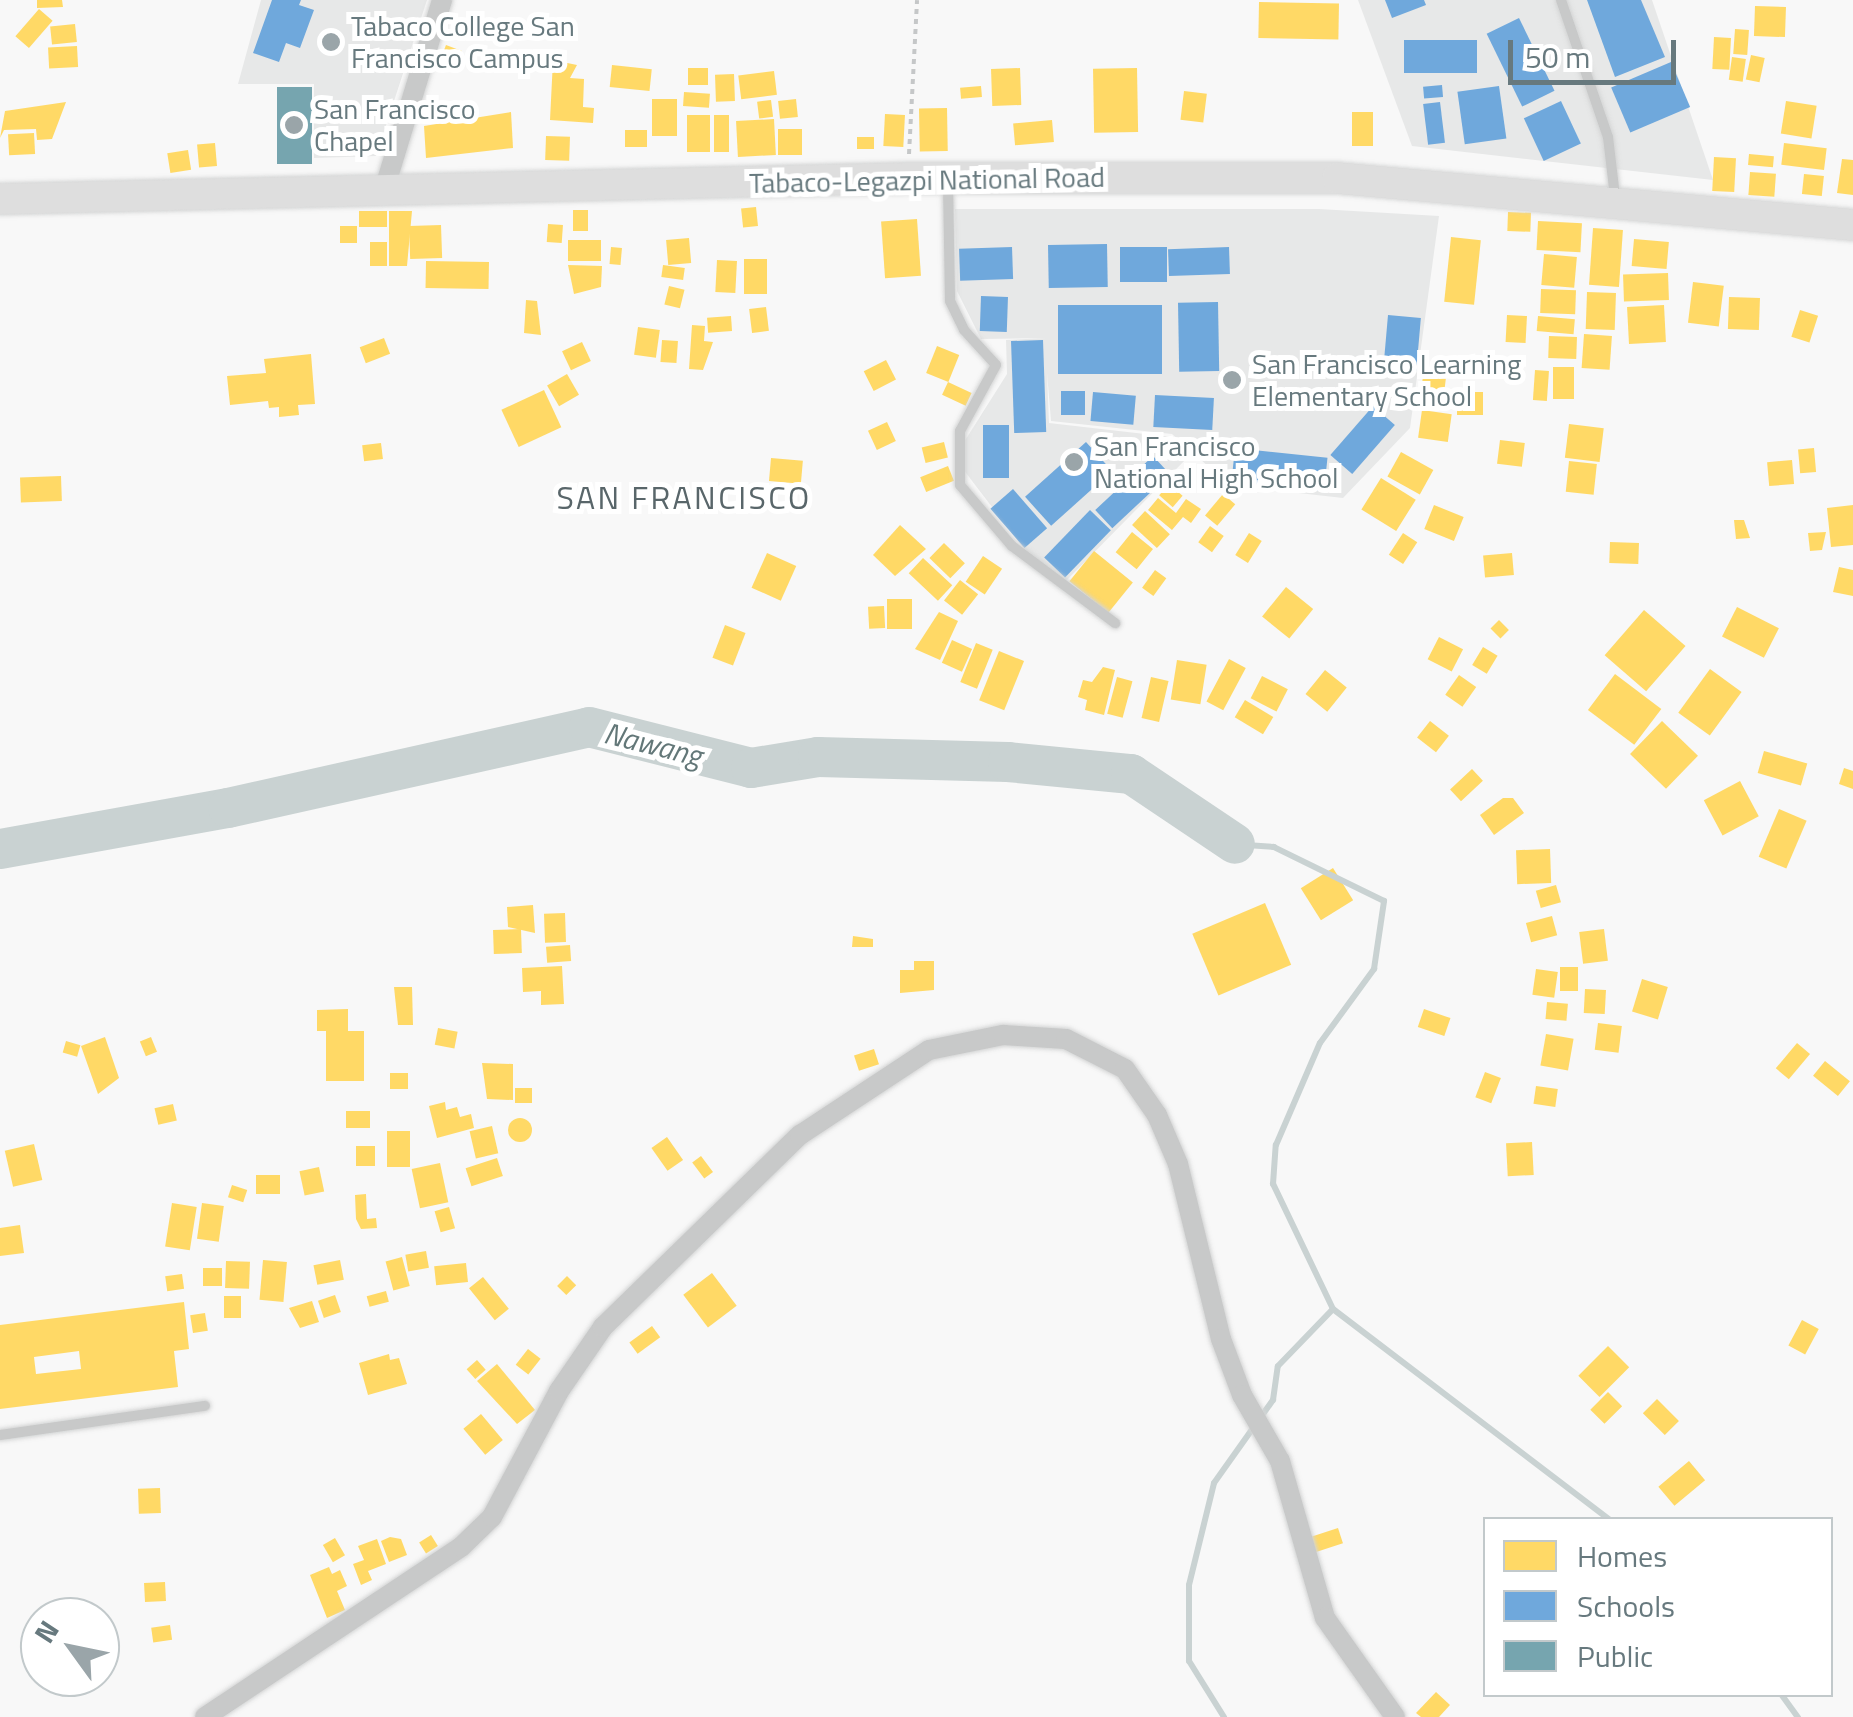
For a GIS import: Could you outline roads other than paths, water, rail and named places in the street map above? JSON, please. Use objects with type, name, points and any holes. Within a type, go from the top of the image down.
[{"type":"main road","name":"Tabaco-Legazpi National Road","points":[[0,199],[908,178],[1336,178],[1853,225]]},
{"type":"street","points":[[384,190],[442,0]]},
{"type":"street","points":[[206,1717],[461,1547],[492,1517],[559,1391],[603,1326],[800,1135],[928,1050],[1002,1035],[1066,1039],[1126,1069],[1157,1114],[1178,1164],[1221,1339],[1242,1395],[1280,1461],[1326,1618],[1395,1717]]},
{"type":"lane","points":[[1561,0],[1608,137],[1615,203]]},
{"type":"lane","points":[[948,178],[950,301],[964,330],[996,365],[960,431],[960,485],[1012,546],[1115,624]]},
{"type":"lane","points":[[0,1435],[205,1406]]},
{"type":"waterway","name":"Nawang","points":[[0,849],[228,808],[589,727],[751,768],[818,757],[1008,762],[1131,774],[1235,844]]},
{"type":"waterway","points":[[1224,1717],[1189,1661],[1189,1585],[1214,1483],[1273,1400],[1278,1366],[1333,1309],[1273,1184],[1276,1145],[1320,1043],[1374,969],[1384,901],[1274,847],[1235,844]]},
{"type":"waterway","points":[[1333,1309],[1606,1517]]},
{"type":"waterway","points":[[1783,1697],[1798,1717]]},
{"type":"place","name":"Tabaco College San Francisco Campus","points":[[331,42]]},
{"type":"place","name":"San Francisco Chapel","points":[[294,125]]},
{"type":"place","name":"San Francisco Learning Elementary School","points":[[1232,380]]},
{"type":"place","name":"San Francisco National High School","points":[[1074,462]]},
{"type":"district","name":"SAN FRANCISCO","points":[[684,497]]}]
